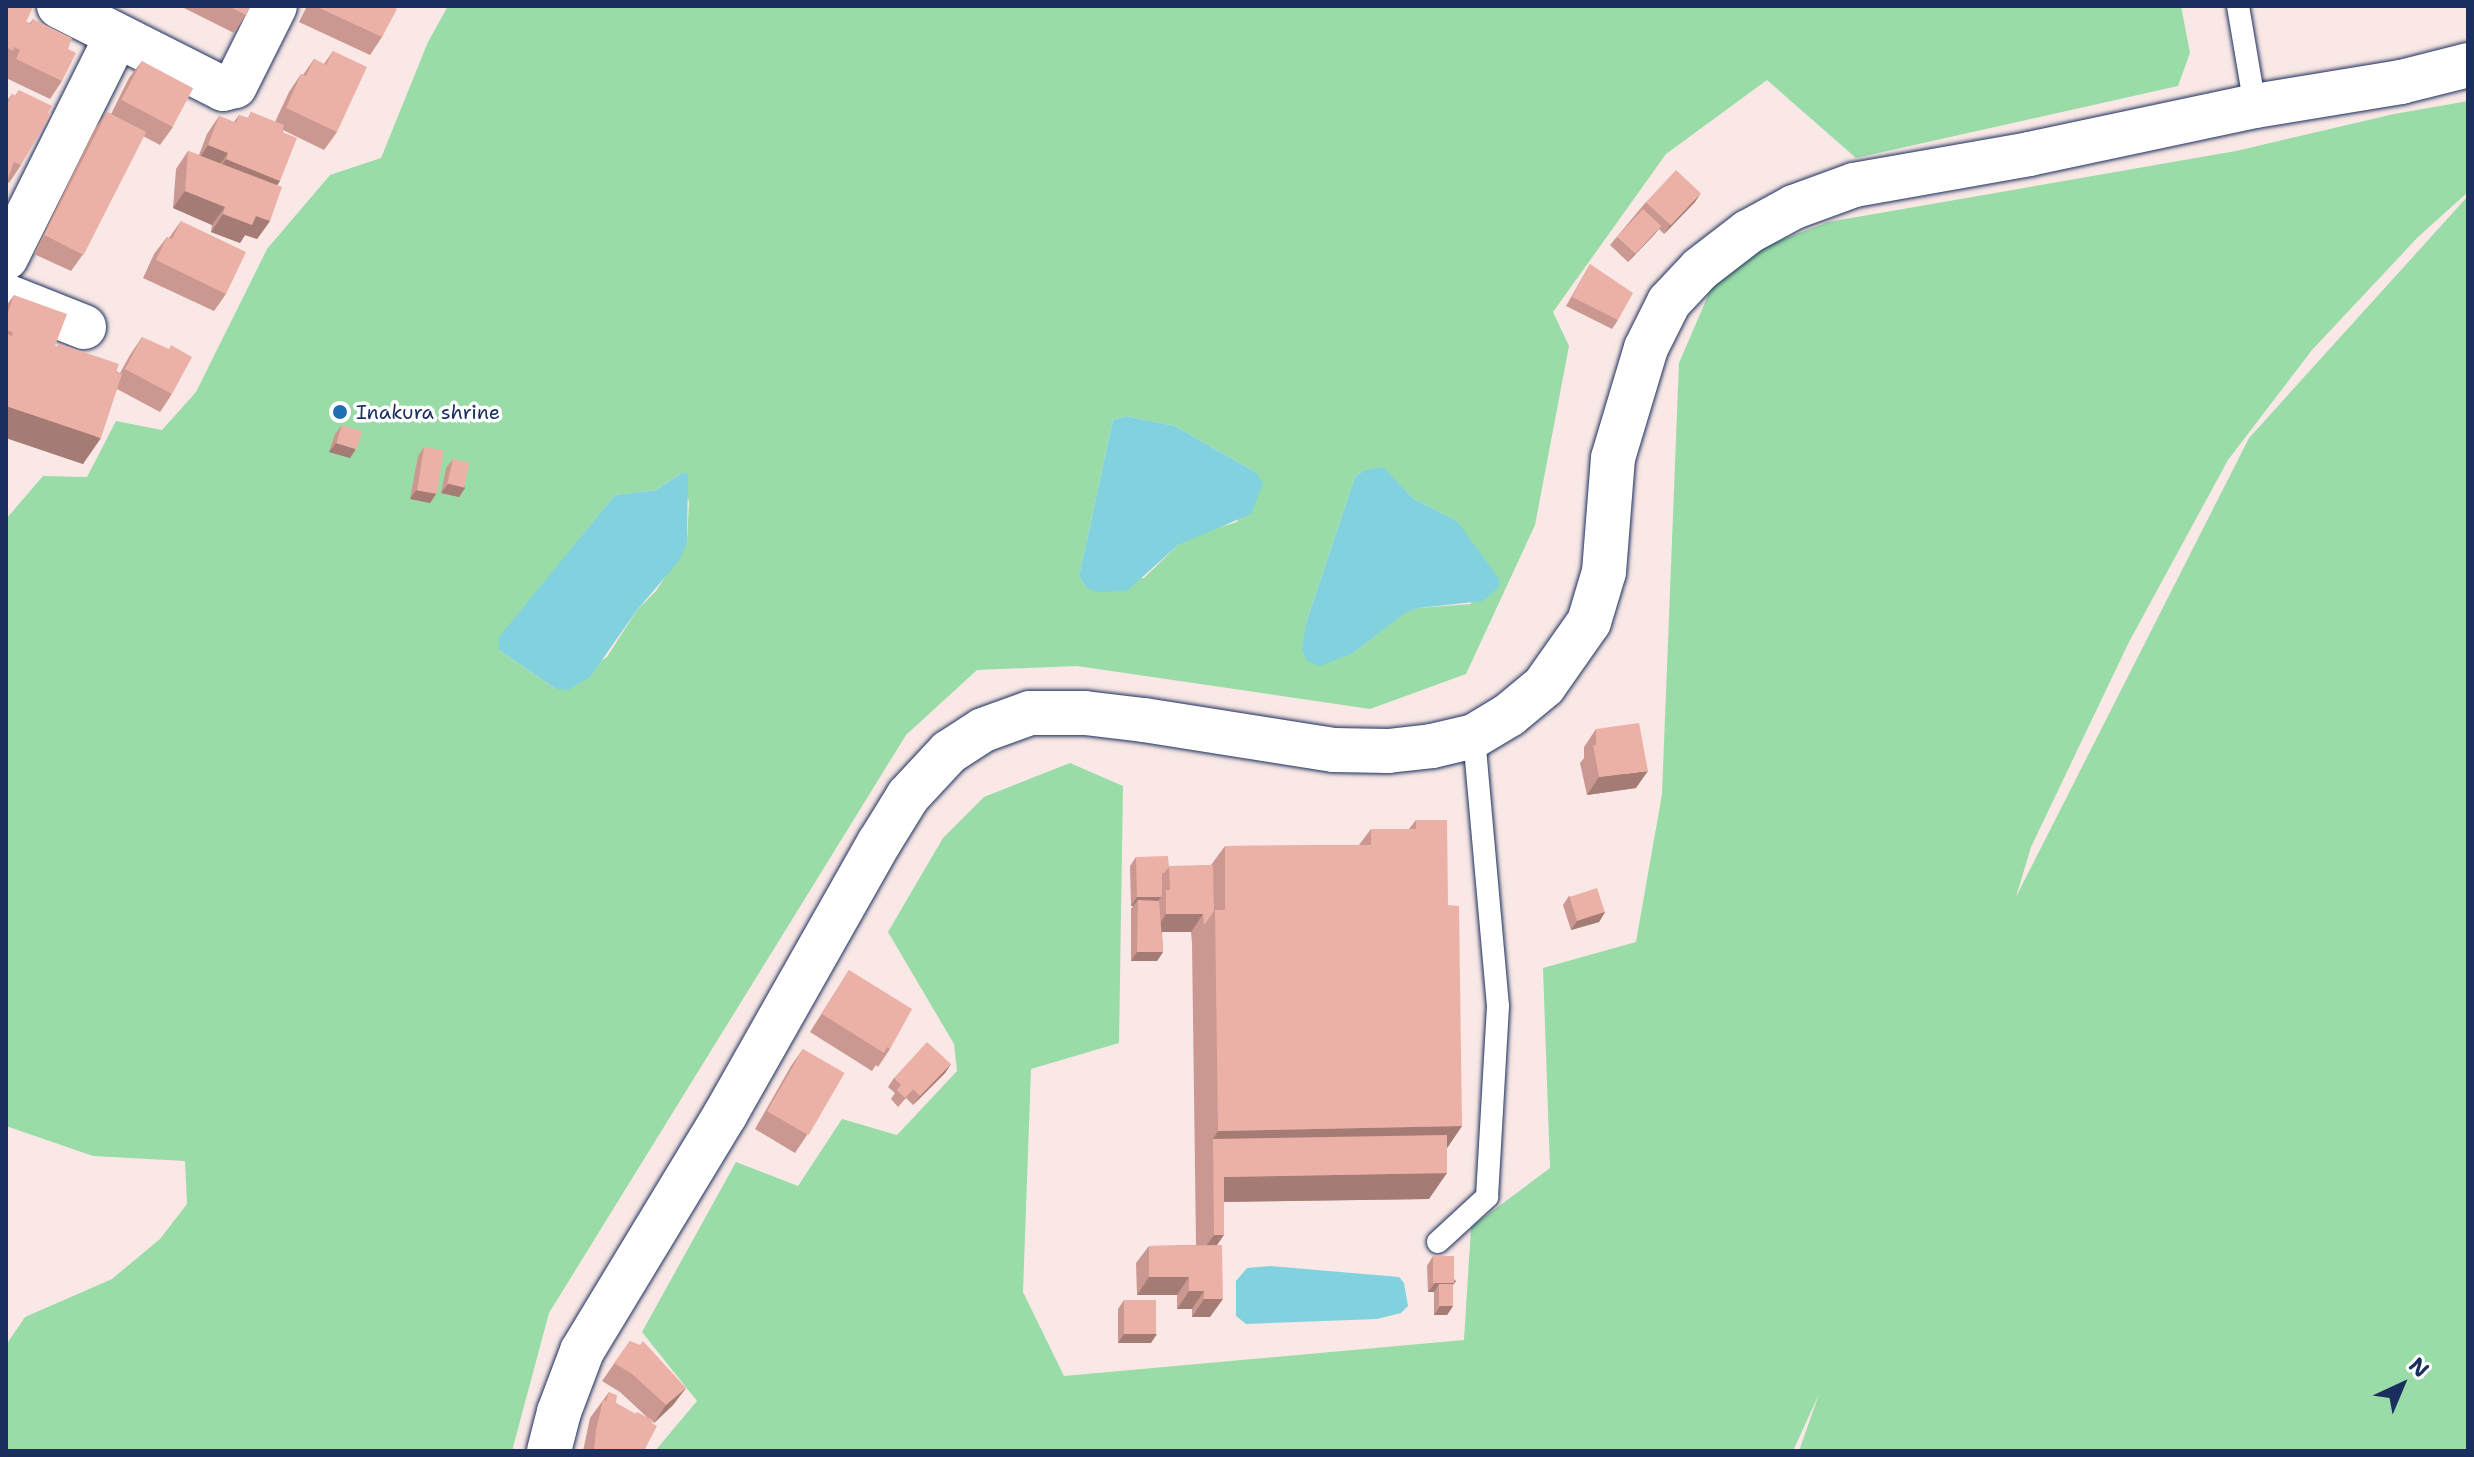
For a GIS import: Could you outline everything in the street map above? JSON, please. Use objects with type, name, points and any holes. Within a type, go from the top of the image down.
[{"type":"street","points":[[59,6],[223,89],[235,86],[275,6]]},
{"type":"street","points":[[6,258],[116,37]]},
{"type":"street","points":[[549,1451],[559,1412],[582,1351],[725,1115],[879,843],[908,796],[949,752],[983,730],[1030,713],[1085,713],[1144,720],[1334,750],[1388,751],[1432,746],[1474,736],[1509,715],[1544,686],[1589,622],[1604,572],[1613,458],[1646,348],[1669,302],[1700,269],[1759,226],[1794,207],[1854,185],[2043,151],[2255,106],[2401,82],[2468,65]]},
{"type":"street","points":[[6,296],[84,327]]},
{"type":"lane","points":[[2238,6],[2255,106]]},
{"type":"lane","points":[[1438,1242],[1487,1197],[1498,1006],[1474,736]]},
{"type":"green space","points":[[448,6],[2181,6],[2190,53],[2178,86],[1856,158],[1767,80],[1666,154],[1553,312],[1569,346],[1535,525],[1466,674],[1370,709],[1077,666],[977,670],[906,735],[549,1313],[512,1451],[6,1451],[6,1345],[25,1317],[112,1279],[160,1239],[187,1204],[185,1161],[93,1156],[6,1126],[6,519],[43,476],[87,477],[116,421],[162,430],[196,392],[267,249],[330,175],[381,158],[428,42]],"holes":[[[1126,416],[1175,426],[1257,473],[1237,522],[1197,534],[1178,545],[1144,578],[1086,587],[1079,576],[1113,420]],[[1383,468],[1414,499],[1457,521],[1471,604],[1419,608],[1404,613],[1353,653],[1306,623],[1355,477],[1364,470]],[[680,474],[689,502],[687,543],[656,591],[637,610],[607,657],[556,689],[499,650],[548,578],[615,495],[656,490]]]},
{"type":"green space","points":[[2468,101],[2468,192],[2418,237],[2312,350],[2228,460],[2129,642],[2031,847],[2016,897],[2249,438],[2468,196],[2468,1451],[1799,1451],[1819,1394],[1793,1451],[655,1451],[697,1401],[642,1332],[736,1162],[798,1186],[842,1119],[897,1135],[957,1071],[954,1044],[888,932],[943,838],[984,797],[1070,763],[1123,786],[1119,1043],[1031,1069],[1023,1292],[1064,1376],[1464,1340],[1471,1227],[1550,1168],[1543,968],[1636,942],[1662,794],[1679,363],[1722,263],[1828,222],[2236,151],[2394,114]]},
{"type":"water","points":[[1126,416],[1175,426],[1257,473],[1263,484],[1251,514],[1178,545],[1127,591],[1096,592],[1086,587],[1079,576],[1113,420]]},
{"type":"water","points":[[1383,467],[1414,499],[1457,521],[1500,580],[1498,588],[1483,601],[1419,608],[1405,613],[1353,653],[1320,666],[1307,661],[1302,650],[1306,623],[1355,477],[1364,470]]},
{"type":"water","points":[[688,473],[687,543],[679,561],[637,610],[590,677],[568,690],[556,689],[499,650],[499,637],[615,495],[656,490],[680,474]]},
{"type":"water","points":[[1270,1266],[1399,1277],[1404,1283],[1408,1306],[1401,1313],[1377,1319],[1246,1324],[1236,1316],[1236,1281],[1247,1268]]},
{"type":"building","points":[[6,6],[33,7],[26,22],[31,24],[33,19],[72,38],[68,49],[76,53],[62,81],[16,59],[20,50],[14,47],[13,51],[6,47]]},
{"type":"building","points":[[228,6],[250,6],[246,15]]},
{"type":"building","points":[[315,6],[391,6],[397,9],[382,37]]},
{"type":"building","points":[[333,51],[367,67],[337,132],[286,108],[301,74],[306,76],[314,59],[326,65]]},
{"type":"building","points":[[142,61],[193,88],[173,127],[121,100]]},
{"type":"building","points":[[19,90],[52,106],[48,113],[51,114],[21,165],[14,162],[6,184],[6,106],[12,94],[16,96]]},
{"type":"building","points":[[107,112],[146,132],[84,255],[44,235]]},
{"type":"building","points":[[251,112],[284,125],[282,132],[297,138],[280,181],[226,159],[228,153],[208,145],[219,116],[236,123],[239,115],[249,118]]},
{"type":"building","points":[[188,151],[282,187],[270,221],[256,216],[252,225],[223,214],[225,207],[185,191]]},
{"type":"building","points":[[1676,170],[1701,193],[1671,225],[1646,202]]},
{"type":"building","points":[[1643,209],[1661,226],[1635,254],[1617,237]]},
{"type":"building","points":[[181,221],[246,252],[226,294],[156,260],[167,237],[172,239]]},
{"type":"building","points":[[1590,264],[1633,293],[1618,320],[1572,297]]},
{"type":"building","points":[[14,295],[67,314],[55,346],[6,330],[6,318]]},
{"type":"building","points":[[13,332],[119,364],[116,372],[122,374],[101,438],[6,406],[6,334],[12,336]]},
{"type":"building","points":[[142,337],[169,349],[171,345],[192,357],[172,394],[125,369]]},
{"type":"building","points":[[342,425],[362,431],[357,449],[336,443]]},
{"type":"building","points":[[424,447],[444,450],[437,494],[417,490]]},
{"type":"building","points":[[453,459],[470,463],[464,487],[447,483]]},
{"type":"building","points":[[1639,723],[1648,771],[1599,777],[1593,745],[1596,745],[1596,729]]},
{"type":"building","points":[[1416,820],[1447,820],[1448,905],[1459,906],[1462,1126],[1218,1131],[1215,910],[1225,910],[1225,846],[1371,845],[1371,829],[1416,829]]},
{"type":"building","points":[[1168,856],[1169,867],[1162,873],[1161,897],[1137,897],[1136,857]]},
{"type":"building","points":[[1213,865],[1214,911],[1204,925],[1203,914],[1166,914],[1166,890],[1170,890],[1169,866]]},
{"type":"building","points":[[1597,888],[1605,912],[1577,921],[1569,897]]},
{"type":"building","points":[[1138,900],[1159,901],[1163,952],[1137,952]]},
{"type":"building","points":[[849,970],[912,1009],[890,1049],[887,1047],[884,1053],[822,1014]]},
{"type":"building","points":[[927,1042],[951,1064],[920,1096],[913,1089],[905,1098],[897,1090],[901,1085],[894,1078]]},
{"type":"building","points":[[803,1049],[845,1073],[809,1135],[767,1111]]},
{"type":"building","points":[[1447,1135],[1447,1173],[1224,1177],[1224,1235],[1214,1235],[1213,1139]]},
{"type":"building","points":[[1222,1245],[1223,1299],[1204,1299],[1204,1291],[1189,1291],[1189,1277],[1149,1277],[1149,1246]]},
{"type":"building","points":[[1433,1256],[1454,1256],[1454,1283],[1433,1283]]},
{"type":"building","points":[[1439,1284],[1453,1284],[1453,1306],[1439,1306]]},
{"type":"building","points":[[1124,1300],[1156,1300],[1156,1334],[1124,1334]]},
{"type":"building","points":[[630,1341],[640,1345],[643,1341],[686,1388],[666,1405],[632,1374],[614,1363]]},
{"type":"building","points":[[609,1392],[617,1395],[616,1403],[657,1426],[644,1451],[594,1451],[603,1400],[606,1401]]},
{"type":"building","points":[[637,1412],[653,1420],[651,1423],[635,1414]]},
{"type":"place","name":"Inakura shrine","points":[[340,412]]}]
